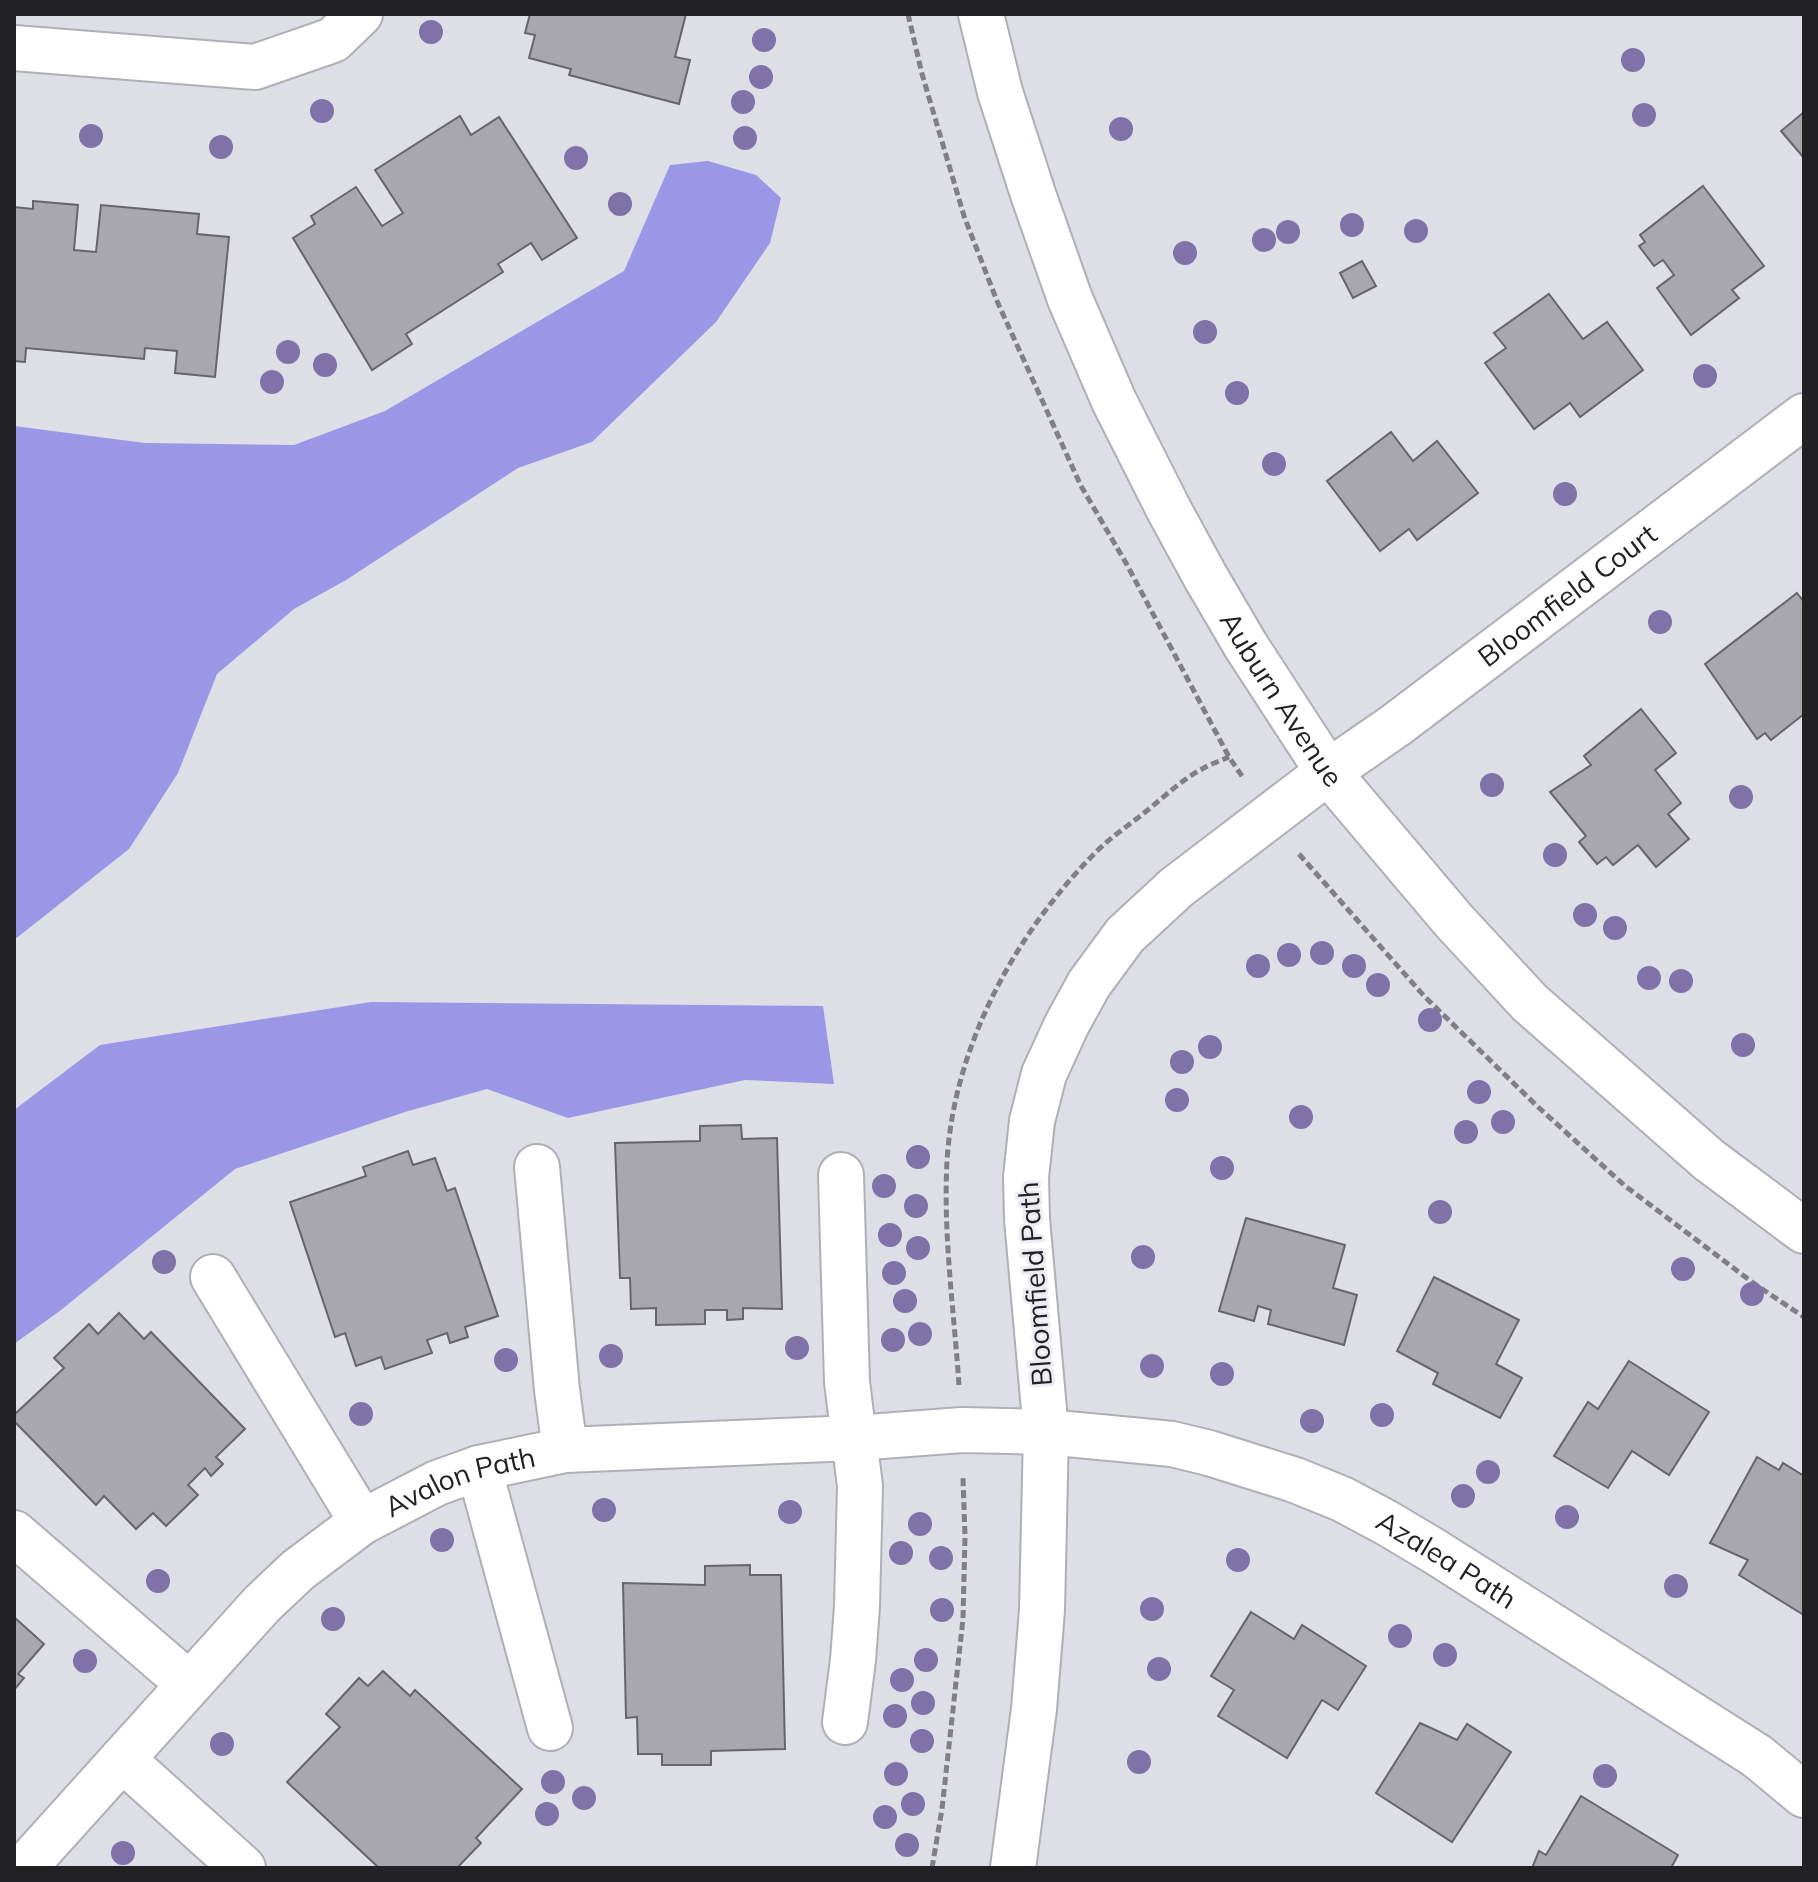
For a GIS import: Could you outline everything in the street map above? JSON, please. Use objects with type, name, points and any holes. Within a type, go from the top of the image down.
[{"type":"street","points":[[14,48],[255,67],[333,40],[360,14]]},
{"type":"street","name":"Auburn Avenue","points":[[981,14],[1000,92],[1033,194],[1070,299],[1114,401],[1205,576],[1246,646],[1328,772],[1454,921],[1530,1003],[1709,1160],[1804,1231]]},
{"type":"street","name":"Bloomfield Court","points":[[1328,772],[1396,725],[1804,416]]},
{"type":"street","name":"Bloomfield Path","points":[[1013,1868],[1034,1709],[1042,1610],[1046,1432],[1026,1177],[1032,1121],[1044,1074],[1089,984],[1125,935],[1177,887],[1328,772]]},
{"type":"street","points":[[537,1167],[565,1450]]},
{"type":"street","points":[[841,1175],[847,1382],[860,1486],[857,1606],[845,1722]]},
{"type":"street","points":[[213,1277],[362,1522]]},
{"type":"street","name":"Avalon Path","points":[[24,1868],[262,1604],[298,1570],[362,1522],[437,1483],[479,1468],[565,1450],[855,1438],[962,1430],[1046,1432]]},
{"type":"street","name":"Azalea Path","points":[[1046,1432],[1172,1444],[1251,1465],[1342,1499],[1434,1551],[1757,1756],[1804,1795]]},
{"type":"street","points":[[479,1468],[550,1728]]},
{"type":"street","points":[[14,1533],[189,1684]]},
{"type":"street","points":[[122,1759],[243,1868]]},
{"type":"shaded area","points":[[708,161],[756,175],[781,198],[770,243],[716,322],[592,442],[518,468],[346,580],[294,609],[217,674],[178,773],[129,849],[14,940],[14,426],[145,443],[294,445],[385,411],[624,271],[670,165]]},
{"type":"shaded area","points":[[371,1002],[823,1006],[834,1084],[745,1080],[568,1118],[487,1089],[405,1112],[235,1169],[61,1310],[14,1344],[14,1110],[100,1045]]},
{"type":"building","points":[[530,14],[686,14],[675,57],[690,60],[679,104],[569,75],[571,69],[529,58],[535,35],[525,33]]},
{"type":"building","points":[[1804,112],[1804,158],[1781,131]]},
{"type":"building","points":[[460,116],[471,135],[499,117],[577,238],[542,260],[531,243],[498,264],[503,272],[406,334],[412,344],[372,370],[293,238],[315,224],[311,216],[356,187],[382,226],[403,213],[375,170]]},
{"type":"building","points":[[1703,186],[1764,266],[1732,290],[1739,298],[1691,335],[1657,288],[1674,275],[1663,260],[1654,266],[1639,246],[1645,242],[1640,235]]},
{"type":"building","points":[[33,201],[78,205],[74,250],[96,252],[101,205],[199,214],[197,234],[229,237],[215,377],[175,373],[177,351],[145,348],[144,359],[26,348],[25,362],[14,361],[14,207],[33,209]]},
{"type":"building","points":[[1362,261],[1376,286],[1353,298],[1340,273]]},
{"type":"building","points":[[1549,294],[1583,339],[1607,322],[1643,370],[1580,417],[1570,403],[1534,429],[1485,363],[1506,348],[1494,333]]},
{"type":"building","points":[[1391,432],[1413,461],[1437,441],[1478,493],[1417,540],[1409,529],[1380,551],[1327,481]]},
{"type":"building","points":[[1797,593],[1804,602],[1804,714],[1771,740],[1765,733],[1757,739],[1705,664]]},
{"type":"building","points":[[1641,709],[1676,753],[1655,770],[1681,803],[1668,814],[1689,839],[1656,867],[1638,845],[1613,865],[1606,857],[1597,864],[1579,842],[1586,836],[1550,792],[1591,765],[1584,756]]},
{"type":"building","points":[[741,1125],[742,1139],[777,1138],[782,1309],[743,1308],[743,1319],[727,1320],[727,1310],[705,1310],[705,1324],[656,1325],[656,1308],[631,1309],[630,1278],[620,1278],[615,1143],[700,1141],[700,1126]]},
{"type":"building","points":[[408,1151],[413,1165],[435,1158],[447,1191],[455,1188],[498,1316],[465,1327],[468,1337],[450,1343],[447,1333],[427,1340],[432,1353],[385,1369],[381,1357],[356,1366],[345,1333],[335,1337],[290,1202],[366,1176],[363,1167]]},
{"type":"building","points":[[1246,1218],[1345,1245],[1333,1288],[1357,1295],[1344,1345],[1268,1324],[1271,1310],[1258,1306],[1254,1321],[1219,1311]]},
{"type":"building","points":[[1434,1277],[1519,1320],[1496,1364],[1522,1378],[1500,1418],[1433,1384],[1438,1373],[1397,1351]]},
{"type":"building","points":[[119,1313],[144,1339],[151,1332],[245,1429],[216,1457],[223,1464],[211,1476],[205,1468],[188,1485],[198,1495],[166,1526],[153,1513],[136,1529],[104,1496],[96,1505],[14,1421],[14,1415],[64,1368],[54,1358],[89,1324],[98,1334]]},
{"type":"building","points":[[1629,1361],[1709,1412],[1669,1475],[1632,1451],[1608,1488],[1554,1456],[1588,1402],[1598,1409]]},
{"type":"building","points":[[1757,1457],[1779,1470],[1783,1463],[1804,1476],[1802,1614],[1739,1575],[1748,1560],[1710,1543]]},
{"type":"building","points":[[750,1565],[750,1575],[781,1575],[785,1749],[711,1751],[711,1765],[662,1765],[662,1754],[638,1754],[637,1717],[626,1718],[623,1583],[705,1585],[705,1566]]},
{"type":"building","points":[[1251,1612],[1294,1639],[1302,1625],[1366,1666],[1338,1710],[1322,1700],[1287,1758],[1218,1716],[1234,1690],[1211,1676]]},
{"type":"building","points":[[14,1617],[44,1644],[18,1674],[24,1678],[14,1690]]},
{"type":"building","points":[[383,1671],[410,1696],[415,1690],[522,1789],[476,1838],[481,1843],[457,1868],[379,1868],[287,1782],[340,1727],[326,1714],[359,1678],[368,1686]]},
{"type":"building","points":[[1420,1723],[1457,1740],[1467,1724],[1511,1752],[1452,1842],[1376,1793]]},
{"type":"building","points":[[1581,1796],[1678,1855],[1671,1868],[1532,1868],[1539,1851],[1546,1855]]}]
